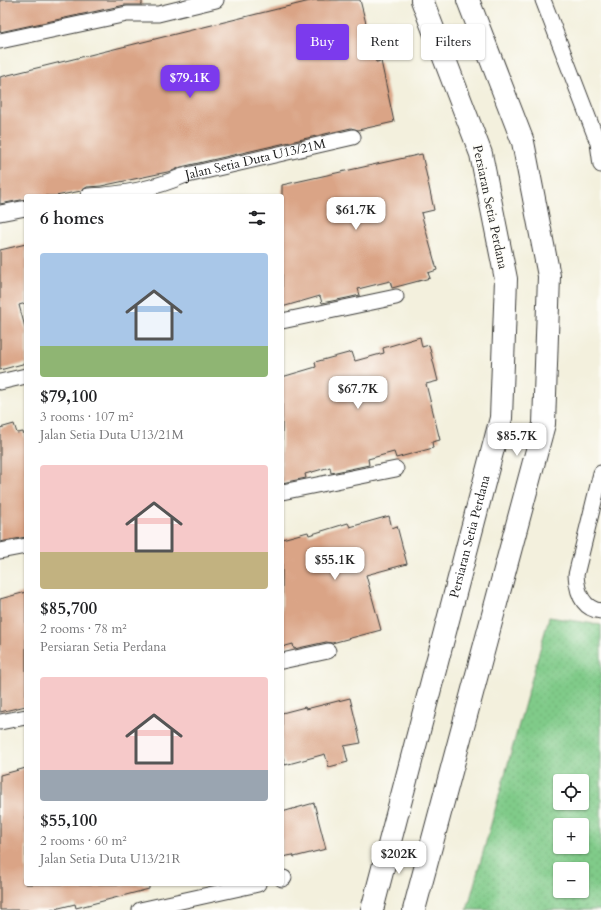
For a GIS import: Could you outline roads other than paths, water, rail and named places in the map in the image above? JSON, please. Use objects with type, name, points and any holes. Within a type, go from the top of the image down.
[{"type":"main road","name":"Persiaran Setia Perdana","points":[[371,909],[501,418],[506,279],[481,154],[422,0]]},
{"type":"main road","points":[[414,910],[544,424],[549,276],[523,142],[468,0]]},
{"type":"main road","points":[[400,910],[428,855]]},
{"type":"street","points":[[0,41],[127,14],[158,14],[216,0]]},
{"type":"street","points":[[544,0],[560,46],[599,144],[601,165]]},
{"type":"street","name":"Jalan Setia Duta U13/21M","points":[[117,194],[164,185],[183,176],[353,137]]},
{"type":"street","points":[[0,213],[24,208]]},
{"type":"street","points":[[284,321],[396,297]]},
{"type":"street","points":[[0,382],[24,376]]},
{"type":"street","points":[[284,492],[396,469]]},
{"type":"street","points":[[601,473],[576,575],[576,585],[586,605],[594,610],[601,611]]},
{"type":"street","points":[[0,551],[24,546]]},
{"type":"street","points":[[284,661],[328,651]]},
{"type":"street","points":[[0,722],[24,717]]},
{"type":"street","points":[[140,910],[249,886]]}]
